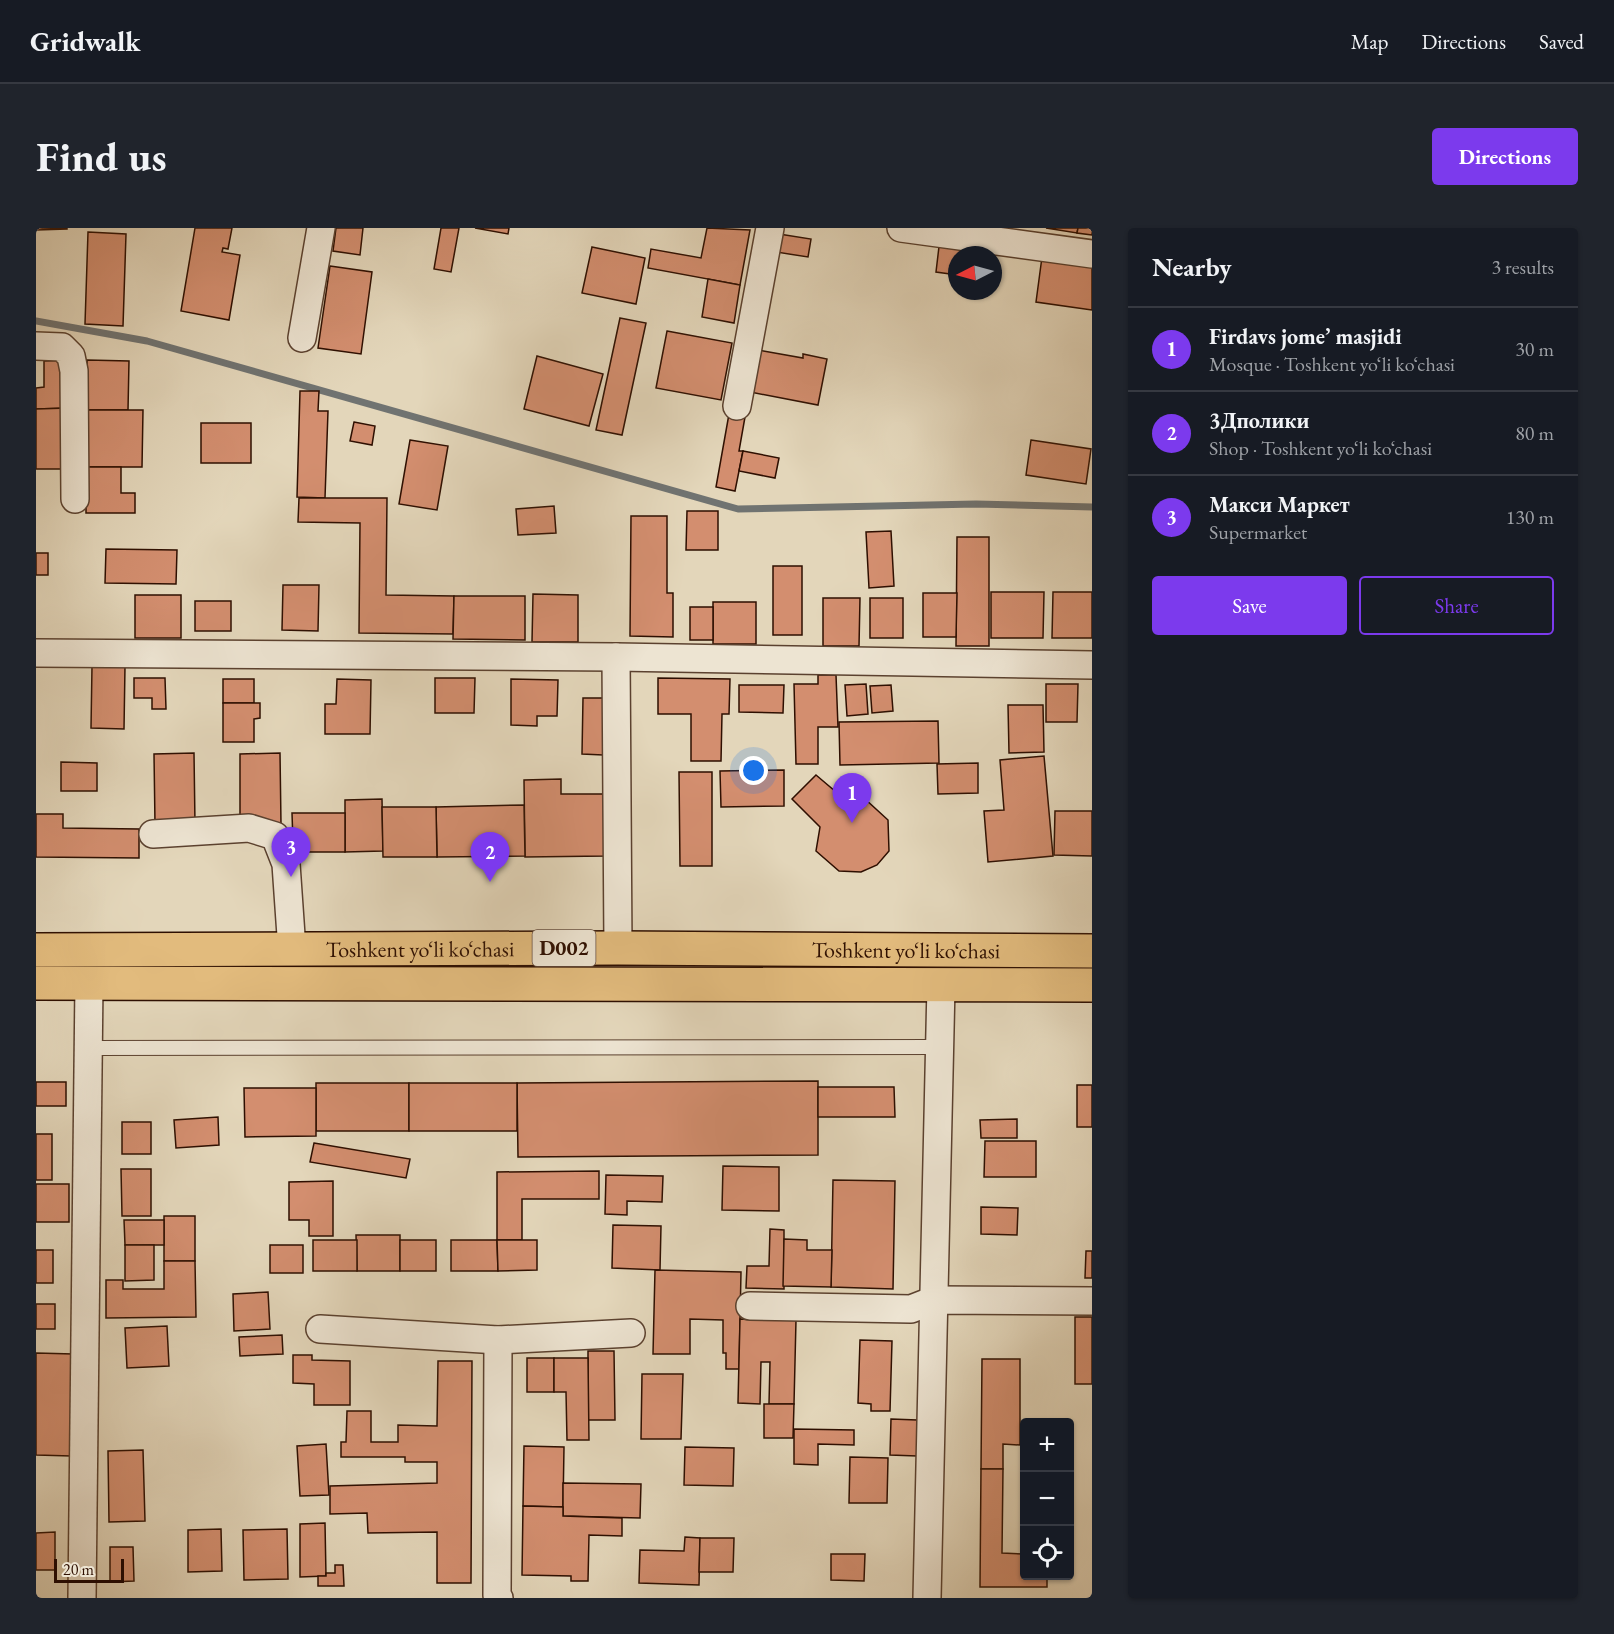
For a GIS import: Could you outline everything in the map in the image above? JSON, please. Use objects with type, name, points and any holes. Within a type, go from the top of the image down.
[{"type":"highway","name":"Toshkent yo‘li ko‘chasi","points":[[36,950],[618,948],[1092,951]]},
{"type":"highway","name":"Toshkent yo‘li ko‘chasi","points":[[36,983],[1092,985]]},
{"type":"street","points":[[302,338],[321,228]]},
{"type":"street","points":[[737,406],[770,228]]},
{"type":"street","points":[[901,228],[1092,254]]},
{"type":"street","points":[[36,346],[62,347],[71,357],[74,371],[75,499]]},
{"type":"street","points":[[36,653],[616,657],[1092,665]]},
{"type":"street","points":[[616,657],[618,948]]},
{"type":"street","points":[[153,834],[249,828],[275,836],[286,864],[292,950]]},
{"type":"street","points":[[82,1598],[89,982]]},
{"type":"street","points":[[927,1598],[941,986]]},
{"type":"street","points":[[750,1306],[911,1310],[934,1300],[1092,1301]]},
{"type":"street","points":[[320,1329],[498,1340],[631,1333]]},
{"type":"street","points":[[498,1340],[497,1595],[500,1598]]},
{"type":"lane","points":[[88,1048],[940,1047]]},
{"type":"building","points":[[36,228],[67,228],[67,229],[36,230]]},
{"type":"building","points":[[195,228],[232,228],[228,249],[223,248],[222,252],[240,255],[229,320],[181,311]]},
{"type":"building","points":[[336,228],[363,228],[360,255],[333,251]]},
{"type":"building","points":[[441,228],[459,228],[451,272],[434,269]]},
{"type":"building","points":[[475,228],[509,228],[508,234]]},
{"type":"building","points":[[707,228],[750,230],[740,285],[648,268],[651,249],[701,258]]},
{"type":"building","points":[[1046,228],[1078,228],[1077,233]]},
{"type":"building","points":[[1078,228],[1092,228],[1092,235],[1077,233]]},
{"type":"building","points":[[88,232],[126,234],[123,326],[85,324]]},
{"type":"building","points":[[779,234],[811,239],[808,257],[776,252]]},
{"type":"building","points":[[940,238],[990,246],[948,246],[948,274],[936,272]]},
{"type":"building","points":[[592,247],[645,258],[636,304],[582,293]]},
{"type":"building","points":[[1042,257],[1092,264],[1092,310],[1036,302]]},
{"type":"building","points":[[330,266],[372,272],[361,354],[318,348]]},
{"type":"building","points":[[708,279],[740,285],[734,323],[702,317]]},
{"type":"building","points":[[620,318],[646,323],[622,435],[596,430]]},
{"type":"building","points":[[667,331],[732,343],[721,400],[656,388]]},
{"type":"building","points":[[758,350],[803,358],[803,354],[827,359],[818,405],[750,392]]},
{"type":"building","points":[[537,356],[603,374],[589,426],[524,409]]},
{"type":"building","points":[[67,360],[68,408],[36,409],[36,388],[44,387],[44,361]]},
{"type":"building","points":[[87,360],[129,361],[128,410],[87,410]]},
{"type":"building","points":[[300,391],[319,391],[318,411],[328,411],[325,498],[297,497]]},
{"type":"building","points":[[68,408],[70,469],[36,469],[36,409]]},
{"type":"building","points":[[87,410],[143,410],[142,467],[86,467]]},
{"type":"building","points":[[729,414],[745,417],[739,451],[743,451],[735,491],[716,487]]},
{"type":"building","points":[[354,422],[375,426],[372,445],[350,441]]},
{"type":"building","points":[[201,423],[251,423],[251,463],[201,463]]},
{"type":"building","points":[[410,440],[448,446],[437,510],[399,504]]},
{"type":"building","points":[[1031,440],[1091,449],[1086,484],[1026,475]]},
{"type":"building","points":[[743,451],[779,458],[775,478],[739,471]]},
{"type":"building","points":[[86,467],[121,467],[121,493],[135,493],[135,513],[86,513]]},
{"type":"building","points":[[299,498],[387,498],[386,595],[454,596],[453,634],[359,633],[360,523],[298,522]]},
{"type":"building","points":[[554,506],[556,533],[518,535],[516,509]]},
{"type":"building","points":[[687,511],[718,511],[718,550],[686,550]]},
{"type":"building","points":[[631,516],[667,516],[667,593],[673,593],[673,637],[630,636]]},
{"type":"building","points":[[891,531],[894,586],[869,588],[866,532]]},
{"type":"building","points":[[957,537],[989,537],[989,646],[956,646]]},
{"type":"building","points":[[106,549],[177,550],[176,584],[105,583]]},
{"type":"building","points":[[36,553],[48,553],[48,575],[36,575]]},
{"type":"building","points":[[773,566],[802,566],[802,635],[773,635]]},
{"type":"building","points":[[283,585],[319,585],[318,631],[282,630]]},
{"type":"building","points":[[991,592],[1044,592],[1043,638],[991,638]]},
{"type":"building","points":[[1053,592],[1092,592],[1092,638],[1052,638]]},
{"type":"building","points":[[923,593],[957,593],[956,637],[923,637]]},
{"type":"building","points":[[533,594],[578,595],[578,642],[532,642]]},
{"type":"building","points":[[135,595],[181,595],[181,638],[135,638]]},
{"type":"building","points":[[454,596],[525,596],[525,640],[453,639]]},
{"type":"building","points":[[823,598],[860,598],[859,646],[823,646]]},
{"type":"building","points":[[870,598],[903,598],[903,638],[870,638]]},
{"type":"building","points":[[195,601],[231,601],[231,631],[195,631]]},
{"type":"building","points":[[713,602],[756,602],[756,644],[713,644]]},
{"type":"building","points":[[690,607],[713,607],[713,640],[690,640]]},
{"type":"building","points":[[92,666],[125,666],[124,729],[91,728]]},
{"type":"building","points":[[818,675],[836,675],[838,727],[818,727],[818,764],[796,764],[794,684],[818,684]]},
{"type":"building","points":[[134,678],[165,678],[166,709],[152,709],[152,698],[134,698]]},
{"type":"building","points":[[435,678],[475,678],[474,713],[435,713]]},
{"type":"building","points":[[658,678],[730,679],[729,714],[722,714],[721,761],[691,761],[691,714],[658,714]]},
{"type":"building","points":[[223,679],[254,679],[254,703],[223,703]]},
{"type":"building","points":[[337,679],[371,680],[370,734],[325,734],[325,704],[336,704]]},
{"type":"building","points":[[511,679],[558,680],[557,716],[537,716],[537,726],[511,725]]},
{"type":"building","points":[[866,684],[868,714],[847,716],[845,685]]},
{"type":"building","points":[[1046,684],[1078,684],[1077,722],[1046,722]]},
{"type":"building","points":[[739,685],[784,685],[783,713],[739,712]]},
{"type":"building","points":[[891,685],[893,711],[872,713],[870,686]]},
{"type":"building","points":[[583,698],[604,698],[603,755],[582,754]]},
{"type":"building","points":[[223,703],[260,703],[260,718],[254,719],[254,742],[223,742]]},
{"type":"building","points":[[1008,705],[1043,705],[1044,752],[1009,753]]},
{"type":"building","points":[[938,721],[939,763],[840,765],[839,722]]},
{"type":"building","points":[[194,753],[195,824],[155,824],[154,754]]},
{"type":"building","points":[[280,753],[281,824],[240,824],[240,754]]},
{"type":"building","points":[[1044,756],[1053,856],[988,862],[984,811],[1004,810],[1000,760]]},
{"type":"building","points":[[61,762],[97,763],[97,791],[61,791]]},
{"type":"building","points":[[978,763],[978,793],[938,794],[937,764]]},
{"type":"building","points":[[784,770],[784,806],[721,807],[720,771]]},
{"type":"building","points":[[679,772],[712,772],[712,866],[680,866]]},
{"type":"building","points":[[816,775],[842,797],[865,799],[888,820],[889,851],[877,865],[861,872],[839,871],[816,851],[820,827],[792,799]]},
{"type":"building","points":[[561,779],[561,794],[604,794],[605,856],[525,857],[524,780]]},
{"type":"building","points":[[382,799],[383,851],[345,852],[345,800]]},
{"type":"building","points":[[524,805],[525,856],[437,857],[436,807]]},
{"type":"building","points":[[382,807],[436,807],[437,857],[383,857]]},
{"type":"building","points":[[1055,811],[1092,811],[1092,856],[1054,855]]},
{"type":"building","points":[[292,813],[345,813],[345,852],[302,852],[293,843]]},
{"type":"building","points":[[36,814],[63,814],[63,828],[139,829],[139,858],[36,857]]},
{"type":"building","points":[[818,1081],[818,1155],[518,1157],[517,1083]]},
{"type":"building","points":[[36,1082],[66,1082],[66,1106],[36,1106]]},
{"type":"building","points":[[316,1083],[409,1083],[409,1131],[316,1131]]},
{"type":"building","points":[[409,1083],[517,1083],[517,1131],[409,1131]]},
{"type":"building","points":[[1077,1085],[1092,1085],[1092,1127],[1077,1127]]},
{"type":"building","points":[[818,1087],[894,1087],[895,1117],[818,1117]]},
{"type":"building","points":[[244,1088],[316,1088],[316,1136],[245,1137]]},
{"type":"building","points":[[218,1117],[219,1145],[176,1148],[174,1120]]},
{"type":"building","points":[[1017,1119],[1017,1138],[981,1138],[980,1120]]},
{"type":"building","points":[[122,1122],[151,1122],[151,1154],[122,1154]]},
{"type":"building","points":[[36,1134],[52,1134],[52,1180],[36,1180]]},
{"type":"building","points":[[985,1141],[1036,1141],[1036,1177],[984,1177]]},
{"type":"building","points":[[314,1143],[410,1159],[406,1178],[310,1162]]},
{"type":"building","points":[[723,1166],[779,1167],[779,1211],[722,1210]]},
{"type":"building","points":[[121,1169],[151,1169],[151,1216],[122,1216]]},
{"type":"building","points":[[599,1171],[599,1199],[522,1199],[522,1240],[497,1240],[497,1172]]},
{"type":"building","points":[[606,1175],[663,1176],[662,1202],[627,1201],[627,1215],[605,1214]]},
{"type":"building","points":[[833,1180],[895,1181],[893,1289],[831,1287]]},
{"type":"building","points":[[333,1181],[333,1236],[309,1236],[309,1220],[289,1220],[289,1182]]},
{"type":"building","points":[[36,1184],[69,1184],[69,1222],[36,1222]]},
{"type":"building","points":[[981,1207],[1018,1208],[1017,1235],[981,1234]]},
{"type":"building","points":[[164,1216],[195,1216],[195,1261],[164,1261]]},
{"type":"building","points":[[124,1220],[164,1220],[164,1245],[125,1245]]},
{"type":"building","points":[[613,1225],[661,1226],[660,1270],[612,1268]]},
{"type":"building","points":[[770,1229],[784,1230],[784,1289],[746,1288],[747,1266],[769,1266]]},
{"type":"building","points":[[356,1235],[400,1235],[400,1271],[357,1271]]},
{"type":"building","points":[[784,1239],[807,1240],[807,1250],[832,1250],[831,1287],[783,1286]]},
{"type":"building","points":[[313,1240],[357,1240],[357,1271],[313,1271]]},
{"type":"building","points":[[400,1240],[436,1240],[436,1271],[400,1271]]},
{"type":"building","points":[[451,1240],[497,1240],[498,1271],[451,1271]]},
{"type":"building","points":[[497,1240],[537,1240],[537,1270],[498,1271]]},
{"type":"building","points":[[125,1245],[154,1245],[154,1280],[125,1281]]},
{"type":"building","points":[[270,1245],[303,1245],[303,1273],[270,1273]]},
{"type":"building","points":[[36,1250],[53,1250],[53,1283],[36,1283]]},
{"type":"building","points":[[1086,1251],[1092,1251],[1092,1278],[1085,1278]]},
{"type":"building","points":[[164,1261],[195,1261],[196,1317],[106,1318],[106,1280],[123,1280],[123,1289],[164,1289]]},
{"type":"building","points":[[655,1270],[741,1272],[739,1369],[726,1369],[726,1353],[723,1353],[723,1320],[690,1319],[690,1354],[653,1354]]},
{"type":"building","points":[[268,1292],[270,1329],[234,1331],[233,1294]]},
{"type":"building","points":[[36,1304],[55,1304],[55,1329],[36,1329]]},
{"type":"building","points":[[1075,1317],[1092,1317],[1092,1384],[1075,1384]]},
{"type":"building","points":[[740,1319],[796,1320],[794,1404],[769,1404],[770,1362],[761,1362],[760,1404],[738,1403]]},
{"type":"building","points":[[167,1326],[169,1366],[127,1368],[125,1328]]},
{"type":"building","points":[[282,1335],[283,1354],[240,1356],[239,1337]]},
{"type":"building","points":[[860,1340],[892,1341],[890,1411],[871,1411],[871,1404],[858,1403]]},
{"type":"building","points":[[588,1351],[614,1351],[615,1420],[588,1420]]},
{"type":"building","points":[[36,1353],[73,1354],[71,1456],[36,1455]]},
{"type":"building","points":[[293,1355],[312,1355],[312,1360],[350,1361],[350,1405],[314,1405],[314,1384],[293,1383]]},
{"type":"building","points":[[527,1358],[554,1358],[554,1392],[527,1392]]},
{"type":"building","points":[[554,1358],[588,1358],[589,1440],[567,1440],[566,1392],[554,1392]]},
{"type":"building","points":[[982,1359],[1020,1359],[1020,1445],[1003,1444],[1003,1469],[981,1469]]},
{"type":"building","points":[[438,1361],[472,1361],[471,1583],[437,1583],[437,1532],[368,1533],[367,1513],[330,1514],[330,1486],[437,1483],[437,1462],[405,1462],[405,1457],[341,1457],[341,1442],[346,1442],[347,1411],[371,1411],[371,1442],[398,1442],[398,1425],[437,1426]]},
{"type":"building","points":[[642,1374],[683,1374],[681,1439],[641,1439]]},
{"type":"building","points":[[764,1404],[794,1404],[793,1438],[764,1438]]},
{"type":"building","points":[[891,1419],[917,1420],[917,1456],[890,1455]]},
{"type":"building","points":[[794,1429],[854,1430],[854,1445],[818,1444],[818,1465],[794,1464]]},
{"type":"building","points":[[326,1444],[329,1495],[300,1496],[297,1446]]},
{"type":"building","points":[[524,1446],[564,1447],[563,1507],[523,1506]]},
{"type":"building","points":[[685,1447],[734,1448],[733,1486],[684,1485]]},
{"type":"building","points":[[143,1450],[145,1521],[109,1522],[108,1451]]},
{"type":"building","points":[[850,1457],[888,1458],[887,1503],[849,1503]]},
{"type":"building","points":[[981,1469],[1003,1469],[1002,1553],[1020,1554],[1020,1580],[1047,1580],[1047,1587],[980,1587]]},
{"type":"building","points":[[563,1483],[641,1484],[640,1518],[563,1516]]},
{"type":"building","points":[[523,1506],[563,1507],[563,1516],[622,1518],[622,1536],[589,1535],[588,1581],[571,1581],[571,1576],[522,1575]]},
{"type":"building","points":[[325,1523],[326,1576],[300,1577],[300,1524]]},
{"type":"building","points":[[221,1529],[222,1571],[188,1572],[188,1530]]},
{"type":"building","points":[[287,1529],[288,1579],[244,1580],[243,1530]]},
{"type":"building","points":[[55,1532],[55,1570],[36,1570],[36,1533]]},
{"type":"building","points":[[685,1537],[700,1538],[699,1585],[639,1583],[640,1550],[684,1551]]},
{"type":"building","points":[[700,1538],[734,1538],[733,1572],[699,1572]]},
{"type":"building","points":[[110,1547],[133,1547],[134,1581],[110,1582]]},
{"type":"building","points":[[831,1554],[865,1554],[864,1581],[831,1580]]},
{"type":"building","points":[[335,1565],[343,1565],[344,1586],[318,1586],[318,1576],[335,1573]]},
{"type":"waterway","points":[[36,321],[147,341],[738,509],[976,504],[1092,507]]},
{"type":"place","name":"Firdavs jome’ masjidi","points":[[852,823]]},
{"type":"place","name":"Макси Маркет","points":[[291,877]]},
{"type":"place","name":"3Дполики","points":[[490,882]]}]
